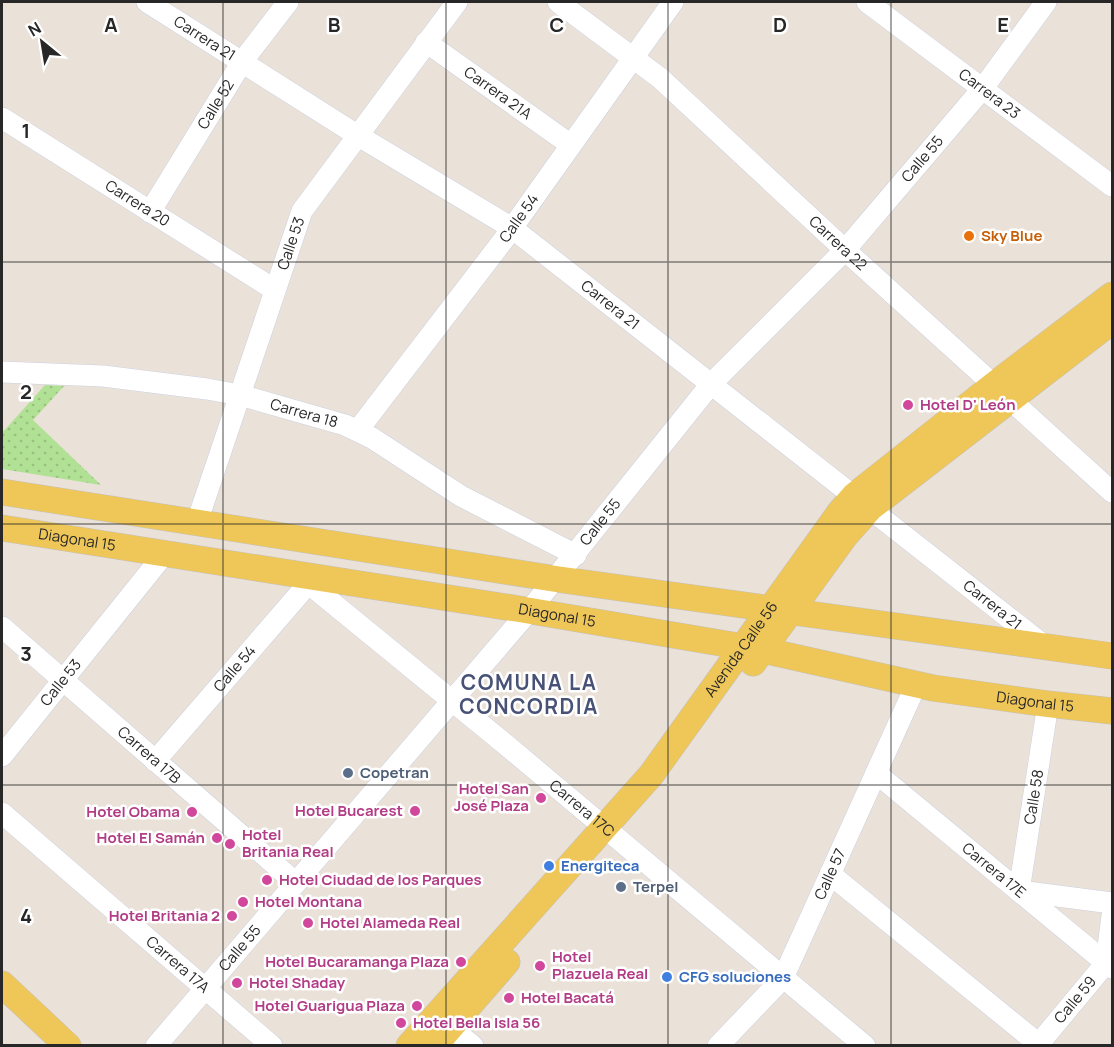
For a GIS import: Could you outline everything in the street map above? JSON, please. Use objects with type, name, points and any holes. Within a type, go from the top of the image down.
[{"type":"main road","name":"Avenida Calle 56","points":[[442,1036],[611,833],[664,759],[752,649],[780,610],[845,536],[862,502],[1002,392],[1110,302]]},
{"type":"main road","points":[[2,492],[556,579],[1113,656]]},
{"type":"main road","name":"Diagonal 15","points":[[2,528],[306,578],[530,611],[752,649],[916,685],[1113,711]]},
{"type":"main road","name":"Avenida Calle 56","points":[[409,1046],[611,833]]},
{"type":"main road","points":[[2,984],[68,1046]]},
{"type":"main road","points":[[2,1008],[42,1046]]},
{"type":"street","name":"Carrera 21","points":[[147,2],[357,135],[512,228],[1046,647]]},
{"type":"street","name":"Calle 52","points":[[150,212],[242,62],[288,2]]},
{"type":"street","name":"Calle 53","points":[[197,522],[302,211],[457,2]]},
{"type":"street","name":"Carrera 22","points":[[558,2],[660,78],[845,250],[1113,492]]},
{"type":"street","name":"Calle 54","points":[[358,430],[512,228],[673,2]]},
{"type":"street","name":"Carrera 23","points":[[867,2],[1113,186]]},
{"type":"street","name":"Calle 55","points":[[156,1046],[530,611],[711,384],[845,250],[983,88],[1046,2]]},
{"type":"street","name":"Carrera 21A","points":[[426,42],[571,145]]},
{"type":"street","name":"Carrera 20","points":[[4,125],[275,290]]},
{"type":"street","name":"Carrera 18","points":[[2,372],[103,376],[162,382],[240,395],[312,415],[358,430],[461,496],[576,555]]},
{"type":"street","name":"Calle 53","points":[[2,756],[165,553]]},
{"type":"street","name":"Calle 54","points":[[155,761],[306,578]]},
{"type":"street","name":"Carrera 17C","points":[[306,578],[865,1046]]},
{"type":"street","name":"Carrera 17B","points":[[2,627],[296,883]]},
{"type":"street","name":"Calle 57","points":[[718,1046],[783,978],[916,685]]},
{"type":"street","name":"Calle 58","points":[[1019,891],[1048,704]]},
{"type":"street","name":"Carrera 17E","points":[[876,773],[1109,966]]},
{"type":"street","name":"Carrera 17A","points":[[2,813],[272,1046]]},
{"type":"street","points":[[830,874],[1039,1045]]},
{"type":"street","points":[[1019,891],[1113,903]]},
{"type":"street","name":"Calle 59","points":[[1039,1045],[1109,966],[1113,916]]},
{"type":"street","points":[[442,1036],[472,1046]]},
{"type":"green space","points":[[45,385],[64,386],[33,420],[101,485],[2,469],[2,433]]},
{"type":"place","name":"Sky Blue","points":[[969,236]]},
{"type":"place","name":"Hotel D' León","points":[[908,405]]},
{"type":"place","name":"Copetran","points":[[348,773]]},
{"type":"place","name":"Hotel San José Plaza","points":[[541,798]]},
{"type":"place","name":"Hotel Bucarest","points":[[415,811]]},
{"type":"place","name":"Hotel Obama","points":[[192,812]]},
{"type":"place","name":"Hotel El Samán","points":[[217,838]]},
{"type":"place","name":"Hotel Britania Real","points":[[230,844]]},
{"type":"place","name":"Energiteca","points":[[549,866]]},
{"type":"place","name":"Hotel Ciudad de los Parques","points":[[267,880]]},
{"type":"place","name":"Terpel","points":[[621,887]]},
{"type":"place","name":"Hotel Montana","points":[[243,902]]},
{"type":"place","name":"Hotel Britania 2","points":[[232,916]]},
{"type":"place","name":"Hotel Alameda Real","points":[[308,923]]},
{"type":"place","name":"Hotel Bucaramanga Plaza","points":[[461,962]]},
{"type":"place","name":"Hotel Plazuela Real","points":[[540,966]]},
{"type":"place","name":"CFG soluciones","points":[[667,977]]},
{"type":"place","name":"Hotel Shaday","points":[[237,983]]},
{"type":"place","name":"Hotel Bacatá","points":[[509,998]]},
{"type":"place","name":"Hotel Guarigua Plaza","points":[[417,1006]]},
{"type":"place","name":"Hotel Bella Isla 56","points":[[401,1023]]},
{"type":"district","name":"COMUNA LA CONCORDIA","points":[[529,695]]}]
